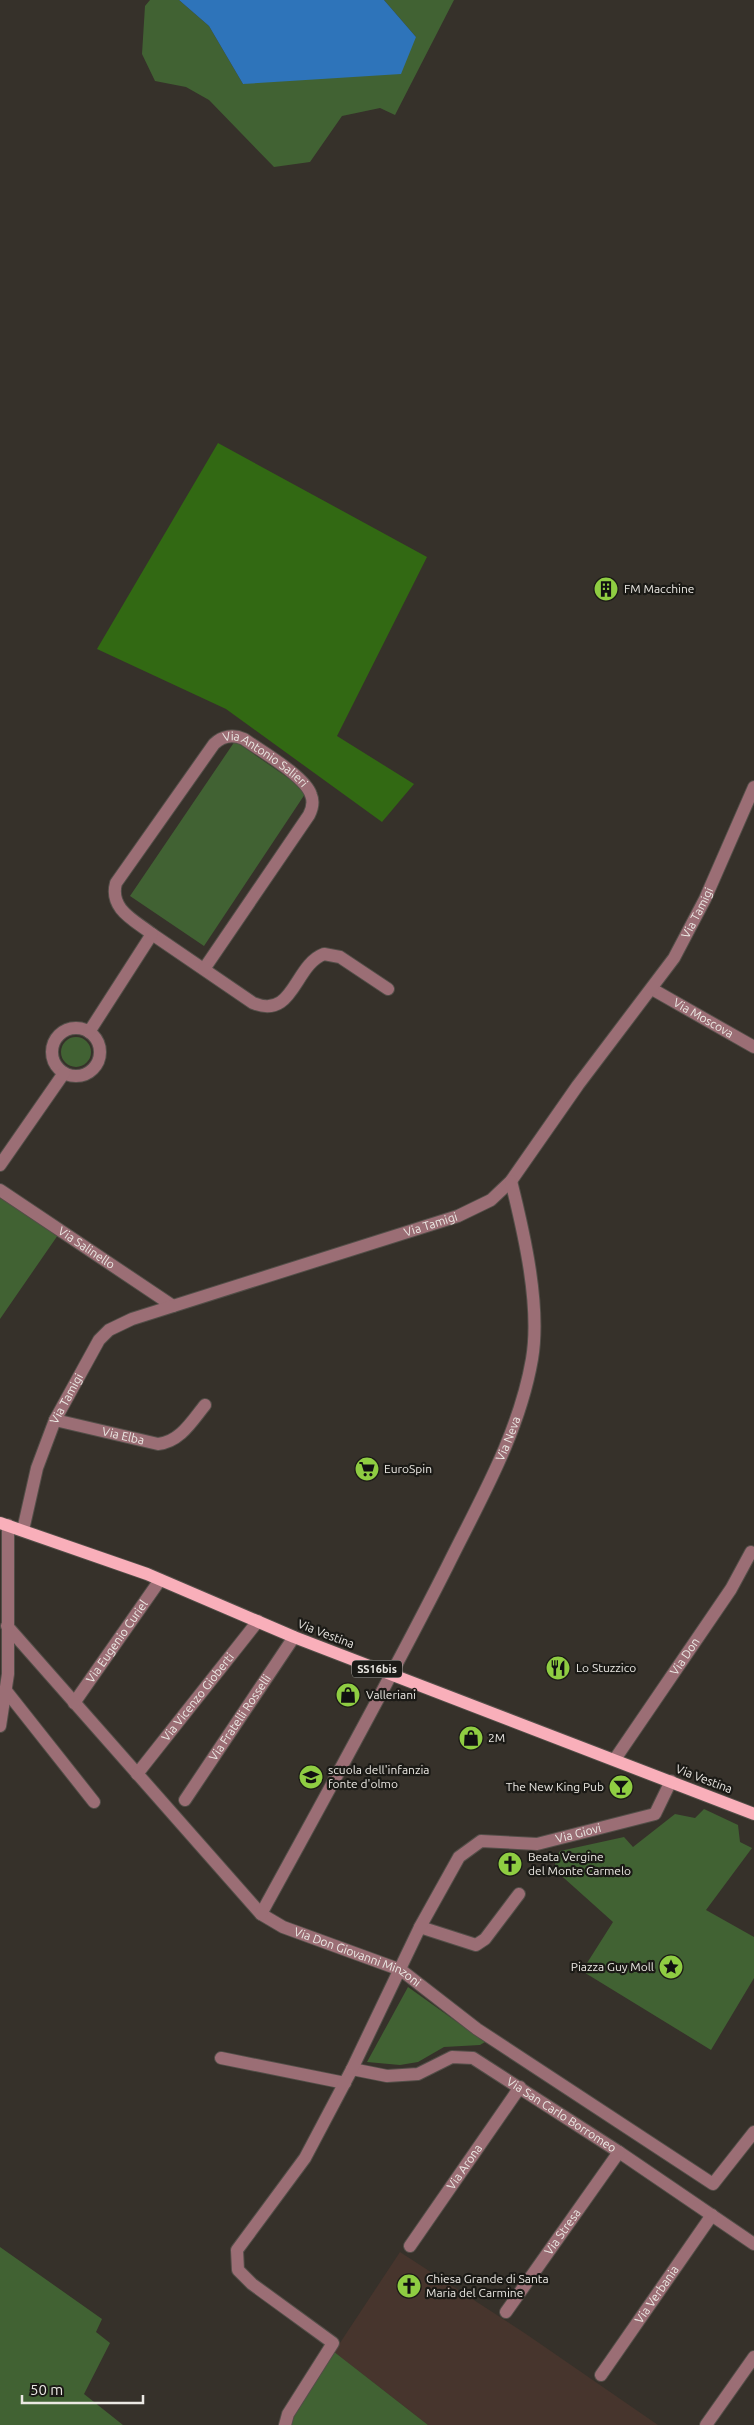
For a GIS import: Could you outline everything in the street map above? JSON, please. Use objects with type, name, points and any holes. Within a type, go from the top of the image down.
[{"type":"main road","name":"Via Vestina","points":[[4,1524],[160,1580],[294,1637],[754,1814]]},
{"type":"street","name":"Via Antonio Salieri","points":[[204,968],[309,815],[312,804],[311,794],[306,785],[240,737],[223,738],[214,744],[116,882],[115,896],[120,909],[152,934],[253,1003],[266,1007],[276,1006],[282,1002],[310,963],[324,954],[340,957],[388,990]]},
{"type":"street","name":"Via Tamigi","points":[[23,1530],[37,1468],[55,1420],[95,1346],[109,1330],[173,1306],[458,1216],[491,1200],[511,1181],[578,1085],[652,989],[689,933],[754,787]]},
{"type":"street","points":[[89,1032],[152,934]]},
{"type":"street","name":"Via Moscova","points":[[652,989],[754,1047]]},
{"type":"street","points":[[74,1028],[89,1032],[98,1042],[100,1049],[98,1063],[87,1073],[79,1076],[64,1073],[54,1061],[53,1047],[56,1040],[67,1030],[74,1028]]},
{"type":"street","points":[[0,1165],[64,1073]]},
{"type":"street","name":"Via Neva","points":[[261,1914],[392,1674],[501,1457],[527,1384],[534,1340],[532,1307],[524,1240],[511,1181]]},
{"type":"street","name":"Via Salinello","points":[[0,1190],[173,1306]]},
{"type":"street","name":"Via Elba","points":[[55,1420],[158,1444],[167,1443],[180,1435],[205,1405]]},
{"type":"street","points":[[0,1726],[6,1692],[7,1626],[4,1524]]},
{"type":"street","name":"Via Don","points":[[615,1759],[730,1589],[751,1552]]},
{"type":"street","name":"Via Eugenio Curiel","points":[[74,1703],[160,1580]]},
{"type":"street","name":"Via Vicenzo Gioberti","points":[[137,1774],[258,1622]]},
{"type":"street","name":"Via Don Giovanni Minzoni","points":[[7,1626],[261,1914],[283,1927],[401,1970],[478,2029],[713,2184],[754,2132]]},
{"type":"street","name":"Via Fratelli Rosselli","points":[[186,1800],[294,1637]]},
{"type":"street","points":[[6,1692],[94,1802]]},
{"type":"street","name":"Via Giovi","points":[[284,2425],[288,2414],[333,2343],[252,2284],[238,2270],[237,2250],[305,2158],[345,2083],[401,1970],[420,1926],[459,1857],[481,1841],[536,1844],[655,1814],[671,1781]]},
{"type":"street","points":[[420,1926],[476,1945],[485,1940],[519,1894]]},
{"type":"street","name":"Via San Carlo Borromeo","points":[[352,2068],[387,2076],[418,2074],[452,2057],[473,2058],[619,2152],[754,2244]]},
{"type":"street","points":[[221,2058],[345,2083]]},
{"type":"street","name":"Via Arona","points":[[410,2246],[520,2088]]},
{"type":"street","name":"Via Stresa","points":[[506,2312],[619,2152]]},
{"type":"street","name":"Via Verbania","points":[[601,2374],[712,2215]]},
{"type":"street","points":[[706,2425],[754,2357]]},
{"type":"shaded area","points":[[400,2252],[526,2334],[658,2425],[428,2425],[334,2352]]},
{"type":"green space","points":[[150,0],[179,0],[209,26],[243,84],[416,37],[384,0],[454,0],[395,115],[380,108],[342,116],[310,162],[274,167],[209,100],[186,87],[155,81],[142,54],[145,6]]},
{"type":"green space","points":[[218,443],[427,557],[337,736],[414,784],[382,822],[226,709],[97,649]]},
{"type":"green space","points":[[235,741],[307,791],[204,946],[130,896]]},
{"type":"green space","points":[[76,1037],[86,1042],[91,1052],[86,1062],[76,1067],[66,1062],[61,1052],[66,1042]]},
{"type":"green space","points":[[0,1197],[58,1235],[0,1319]]},
{"type":"green space","points":[[704,1809],[738,1825],[740,1842],[752,1848],[706,1910],[754,1937],[754,1978],[711,2050],[582,1971],[613,1922],[555,1870],[555,1859],[560,1851],[624,1837],[633,1847],[675,1814],[695,1818]]},
{"type":"green space","points":[[408,1987],[485,2042],[480,2045],[444,2047],[418,2062],[400,2065],[367,2062]]},
{"type":"green space","points":[[0,2247],[102,2319],[96,2332],[110,2343],[84,2394],[123,2425],[0,2425]]},
{"type":"green space","points":[[333,2351],[428,2425],[289,2425],[292,2416]]},
{"type":"water","points":[[179,0],[384,0],[416,37],[401,74],[243,84],[209,26]]},
{"type":"place","name":"FM Macchine","points":[[606,589]]},
{"type":"place","name":"EuroSpin","points":[[367,1469]]},
{"type":"place","name":"Lo Stuzzico","points":[[558,1668]]},
{"type":"place","name":"Valleriani","points":[[348,1695]]},
{"type":"place","name":"2M","points":[[471,1738]]},
{"type":"place","name":"scuola dell'infanzia fonte d'olmo","points":[[311,1777]]},
{"type":"place","name":"The New King Pub","points":[[621,1787]]},
{"type":"place","name":"Beata Vergine del Monte Carmelo","points":[[510,1864]]},
{"type":"place","name":"Piazza Guy Moll","points":[[671,1967]]},
{"type":"place","name":"Chiesa Grande di Santa Maria del Carmine","points":[[409,2286]]}]
